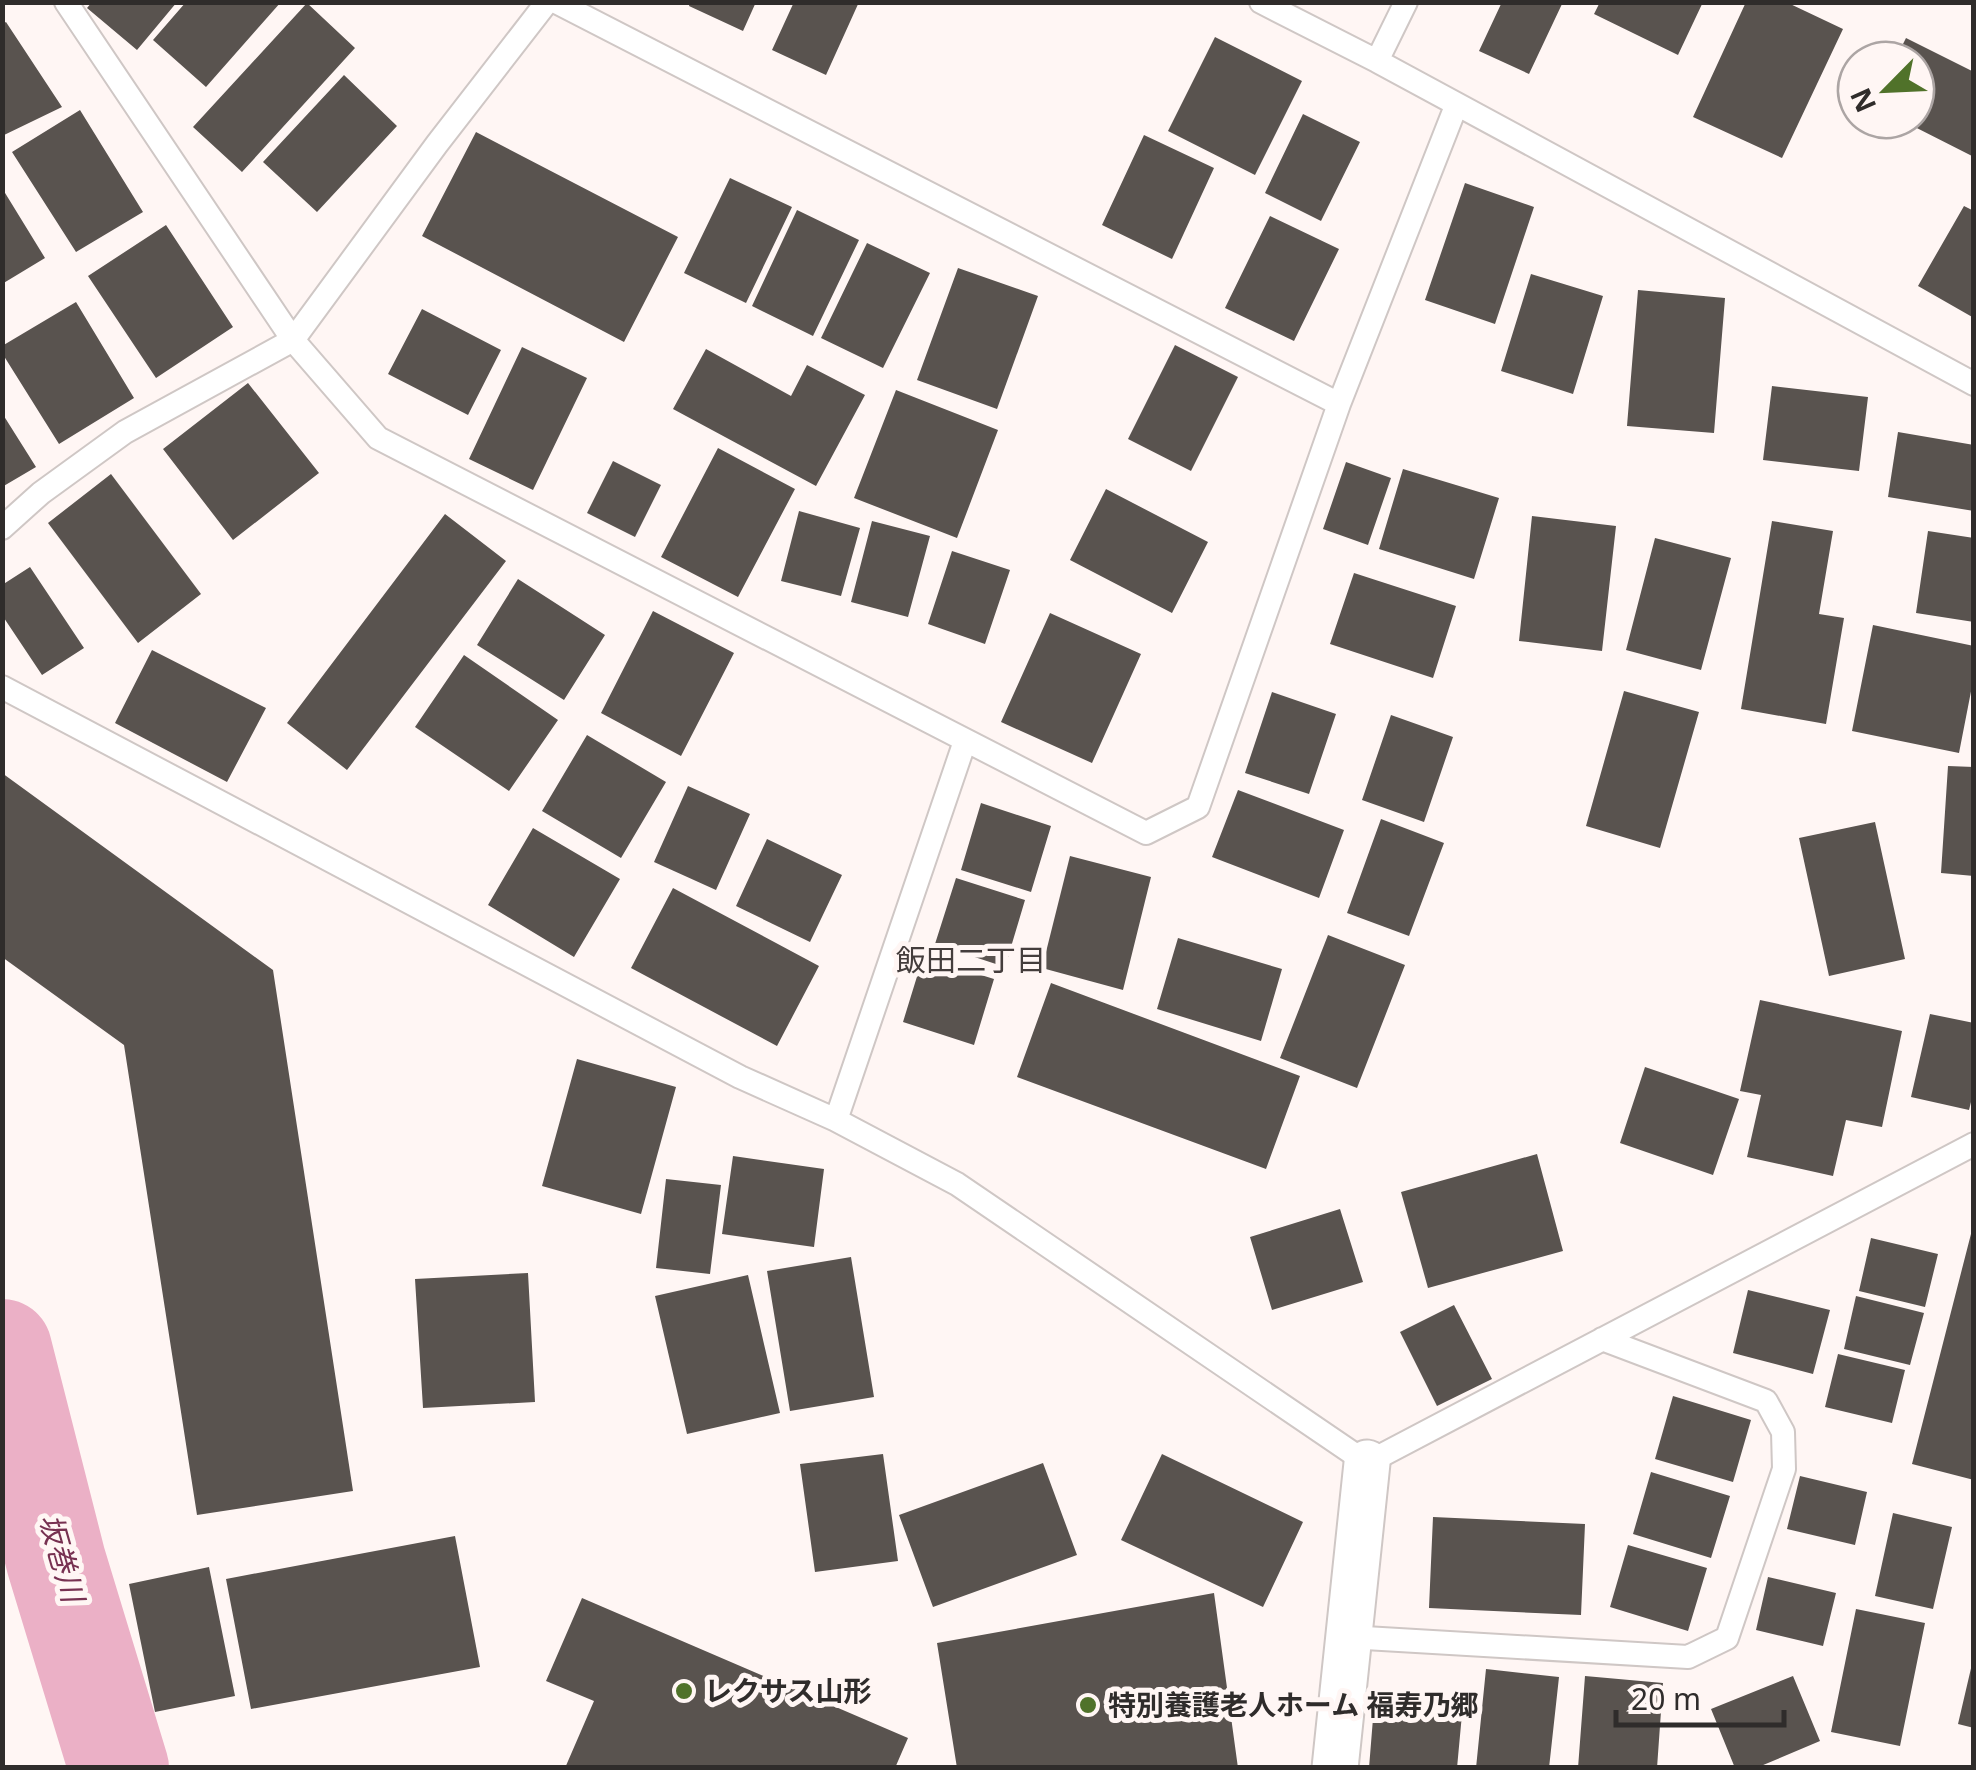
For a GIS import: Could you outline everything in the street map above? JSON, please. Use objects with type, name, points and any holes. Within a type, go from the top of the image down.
[{"type":"street","points":[[1335,1768],[1366,1463]]},
{"type":"lane","points":[[66,2],[292,340],[378,438],[1146,833],[1198,808],[1338,404],[1456,106]]},
{"type":"lane","points":[[2,528],[125,432],[292,340],[547,2]]},
{"type":"lane","points":[[556,2],[1338,404]]},
{"type":"lane","points":[[1261,2],[1974,384]]},
{"type":"lane","points":[[1377,61],[1406,2]]},
{"type":"lane","points":[[2,687],[740,1076],[836,1120],[957,1184],[1366,1463],[1974,1144]]},
{"type":"lane","points":[[836,1120],[966,740]]},
{"type":"lane","points":[[1348,1637],[1688,1656],[1727,1638],[1784,1469],[1783,1432],[1766,1402],[1602,1339]]},
{"type":"building","points":[[92,2],[177,2],[137,50],[87,8]]},
{"type":"building","points":[[186,2],[281,2],[206,87],[153,40]]},
{"type":"building","points":[[690,2],[756,2],[743,31],[689,6]]},
{"type":"building","points":[[794,2],[859,2],[826,75],[772,50]]},
{"type":"building","points":[[1502,2],[1562,4],[1529,74],[1479,51]]},
{"type":"building","points":[[1600,2],[1703,2],[1678,55],[1594,14]]},
{"type":"building","points":[[1746,2],[1786,2],[1843,29],[1782,158],[1693,117]]},
{"type":"building","points":[[307,3],[355,48],[242,172],[193,127]]},
{"type":"building","points":[[6,22],[62,107],[2,136],[2,24]]},
{"type":"building","points":[[1215,37],[1302,81],[1255,175],[1168,131]]},
{"type":"building","points":[[1936,53],[1974,72],[1974,157],[1936,138]]},
{"type":"building","points":[[344,75],[397,126],[317,212],[263,162]]},
{"type":"building","points":[[80,110],[143,212],[76,252],[12,152]]},
{"type":"building","points":[[1303,114],[1360,142],[1321,221],[1265,193]]},
{"type":"building","points":[[476,132],[678,237],[624,342],[422,236]]},
{"type":"building","points":[[1144,135],[1214,168],[1172,259],[1102,225]]},
{"type":"building","points":[[730,178],[792,207],[746,303],[684,273]]},
{"type":"building","points":[[1465,183],[1534,207],[1495,324],[1425,300]]},
{"type":"building","points":[[2,188],[45,258],[2,284]]},
{"type":"building","points":[[1964,206],[1974,211],[1974,318],[1918,286]]},
{"type":"building","points":[[797,210],[859,240],[813,336],[752,306]]},
{"type":"building","points":[[1270,216],[1339,249],[1294,341],[1225,308]]},
{"type":"building","points":[[166,225],[233,327],[156,378],[88,276]]},
{"type":"building","points":[[867,243],[930,273],[883,368],[821,338]]},
{"type":"building","points":[[958,268],[1038,296],[997,409],[917,380]]},
{"type":"building","points":[[1531,274],[1603,296],[1573,394],[1501,371]]},
{"type":"building","points":[[1638,290],[1725,298],[1714,433],[1627,426]]},
{"type":"building","points":[[76,302],[134,398],[59,444],[2,353],[2,346]]},
{"type":"building","points":[[422,309],[501,350],[468,415],[388,374]]},
{"type":"building","points":[[1175,345],[1238,377],[1191,471],[1128,439]]},
{"type":"building","points":[[522,347],[587,378],[533,490],[469,459]]},
{"type":"building","points":[[706,349],[791,396],[807,365],[865,395],[816,486],[673,409]]},
{"type":"building","points":[[248,383],[319,473],[233,540],[163,449]]},
{"type":"building","points":[[1772,386],[1868,397],[1859,471],[1763,460]]},
{"type":"building","points":[[896,390],[998,430],[957,538],[854,498]]},
{"type":"building","points":[[2,413],[36,467],[2,487]]},
{"type":"building","points":[[1898,432],[1974,445],[1974,511],[1888,497]]},
{"type":"building","points":[[718,448],[795,489],[738,597],[661,557]]},
{"type":"building","points":[[613,461],[661,485],[635,537],[587,513]]},
{"type":"building","points":[[1346,462],[1391,478],[1368,545],[1323,529]]},
{"type":"building","points":[[1403,469],[1499,498],[1474,579],[1379,549]]},
{"type":"building","points":[[111,474],[201,594],[138,643],[48,523]]},
{"type":"building","points":[[1106,489],[1208,542],[1172,613],[1070,560]]},
{"type":"building","points":[[799,511],[860,528],[841,596],[781,581]]},
{"type":"building","points":[[445,514],[506,561],[347,770],[287,723]]},
{"type":"building","points":[[1532,516],[1616,526],[1602,651],[1519,641]]},
{"type":"building","points":[[872,521],[930,536],[908,617],[851,602]]},
{"type":"building","points":[[1772,521],[1833,531],[1819,614],[1844,618],[1826,724],[1741,709]]},
{"type":"building","points":[[1928,531],[1974,538],[1974,622],[1916,613]]},
{"type":"building","points":[[1655,538],[1731,558],[1701,670],[1626,650]]},
{"type":"building","points":[[952,551],[1010,570],[985,644],[928,624]]},
{"type":"building","points":[[30,567],[84,648],[42,675],[2,615],[2,585]]},
{"type":"building","points":[[1354,573],[1456,606],[1433,678],[1330,644]]},
{"type":"building","points":[[518,579],[605,635],[564,700],[477,645]]},
{"type":"building","points":[[653,611],[734,653],[681,756],[601,713]]},
{"type":"building","points":[[1050,613],[1141,654],[1092,763],[1001,722]]},
{"type":"building","points":[[1873,625],[1974,646],[1974,676],[1959,753],[1852,731]]},
{"type":"building","points":[[152,650],[266,708],[227,782],[115,723]]},
{"type":"building","points":[[464,655],[558,720],[509,791],[415,727]]},
{"type":"building","points":[[1624,691],[1699,712],[1660,848],[1586,826]]},
{"type":"building","points":[[1272,692],[1336,714],[1309,794],[1245,773]]},
{"type":"building","points":[[1391,715],[1453,737],[1424,822],[1362,800]]},
{"type":"building","points":[[587,735],[666,782],[621,858],[542,811]]},
{"type":"building","points":[[1948,766],[1974,767],[1974,876],[1941,873]]},
{"type":"building","points":[[2,773],[273,970],[353,1491],[197,1515],[124,1045],[2,957]]},
{"type":"building","points":[[688,786],[750,814],[716,890],[654,862]]},
{"type":"building","points":[[1238,790],[1344,830],[1319,898],[1212,857]]},
{"type":"building","points":[[981,803],[1051,826],[1031,892],[961,870]]},
{"type":"building","points":[[1381,819],[1444,843],[1409,936],[1347,913]]},
{"type":"building","points":[[1875,822],[1905,959],[1829,976],[1799,838]]},
{"type":"building","points":[[533,828],[620,879],[574,957],[488,905]]},
{"type":"building","points":[[767,839],[842,875],[810,942],[736,906]]},
{"type":"building","points":[[1070,856],[1151,877],[1123,990],[1042,968]]},
{"type":"building","points":[[956,878],[1025,900],[1005,967],[935,944]]},
{"type":"building","points":[[673,888],[819,966],[777,1046],[631,968]]},
{"type":"building","points":[[1328,935],[1405,965],[1357,1088],[1280,1058]]},
{"type":"building","points":[[1178,938],[1282,969],[1261,1041],[1157,1009]]},
{"type":"building","points":[[923,957],[994,979],[974,1045],[903,1022]]},
{"type":"building","points":[[1051,983],[1300,1076],[1266,1169],[1017,1077]]},
{"type":"building","points":[[1760,1000],[1902,1031],[1882,1127],[1846,1120],[1833,1176],[1747,1157],[1761,1095],[1740,1091]]},
{"type":"building","points":[[1930,1014],[1974,1023],[1974,1090],[1969,1110],[1911,1097]]},
{"type":"building","points":[[577,1059],[676,1087],[641,1214],[542,1186]]},
{"type":"building","points":[[1645,1067],[1739,1099],[1713,1175],[1620,1143]]},
{"type":"building","points":[[1537,1154],[1563,1251],[1428,1288],[1401,1192]]},
{"type":"building","points":[[733,1156],[824,1169],[814,1247],[722,1234]]},
{"type":"building","points":[[666,1179],[721,1185],[710,1274],[656,1268]]},
{"type":"building","points":[[1340,1209],[1363,1282],[1272,1310],[1250,1237]]},
{"type":"building","points":[[1974,1230],[1974,1480],[1912,1464]]},
{"type":"building","points":[[1871,1238],[1938,1254],[1925,1307],[1859,1291]]},
{"type":"building","points":[[851,1257],[874,1397],[790,1411],[767,1271]]},
{"type":"building","points":[[528,1273],[535,1402],[423,1408],[415,1279]]},
{"type":"building","points":[[748,1275],[780,1413],[687,1434],[655,1296]]},
{"type":"building","points":[[1748,1290],[1830,1310],[1813,1374],[1733,1353]]},
{"type":"building","points":[[1856,1296],[1924,1313],[1910,1365],[1844,1349]]},
{"type":"building","points":[[1454,1305],[1492,1379],[1437,1406],[1400,1332]]},
{"type":"building","points":[[1838,1354],[1905,1370],[1892,1423],[1825,1407]]},
{"type":"building","points":[[1673,1396],[1751,1420],[1733,1482],[1655,1459]]},
{"type":"building","points":[[883,1454],[898,1561],[815,1572],[800,1464]]},
{"type":"building","points":[[1162,1454],[1303,1522],[1263,1607],[1121,1540]]},
{"type":"building","points":[[1043,1463],[1077,1555],[933,1607],[899,1515]]},
{"type":"building","points":[[1651,1472],[1730,1496],[1711,1558],[1633,1534]]},
{"type":"building","points":[[1800,1476],[1867,1492],[1855,1545],[1787,1529]]},
{"type":"building","points":[[1893,1513],[1952,1527],[1933,1609],[1875,1596]]},
{"type":"building","points":[[1433,1517],[1585,1524],[1581,1615],[1429,1608]]},
{"type":"building","points":[[455,1536],[480,1667],[251,1709],[226,1579]]},
{"type":"building","points":[[1628,1545],[1707,1568],[1688,1631],[1610,1607]]},
{"type":"building","points":[[209,1567],[235,1696],[155,1712],[129,1584]]},
{"type":"building","points":[[1768,1577],[1836,1593],[1823,1646],[1756,1630]]},
{"type":"building","name":"特別養護老人ホーム 福寿乃郷","points":[[1214,1593],[1238,1768],[957,1768],[937,1643]]},
{"type":"building","name":"レクサス山形","points":[[582,1598],[908,1738],[895,1768],[565,1768],[594,1701],[546,1681]]},
{"type":"building","points":[[1856,1609],[1925,1623],[1900,1746],[1831,1732]]},
{"type":"building","points":[[1974,1664],[1974,1728],[1958,1724]]},
{"type":"building","points":[[1486,1669],[1559,1677],[1549,1768],[1476,1768]]},
{"type":"building","points":[[1585,1676],[1663,1683],[1657,1768],[1578,1768]]},
{"type":"building","points":[[1793,1676],[1820,1741],[1756,1768],[1735,1768],[1711,1709]]},
{"type":"building","points":[[1374,1706],[1462,1714],[1457,1768],[1369,1768]]},
{"type":"waterway","name":"坂巻川","points":[[2,1349],[56,1561],[119,1768]]},
{"type":"place","name":"レクサス山形","points":[[684,1691]]},
{"type":"place","name":"特別養護老人ホーム 福寿乃郷","points":[[1088,1705]]},
{"type":"district","name":"飯田二丁目","points":[[971,961]]}]
